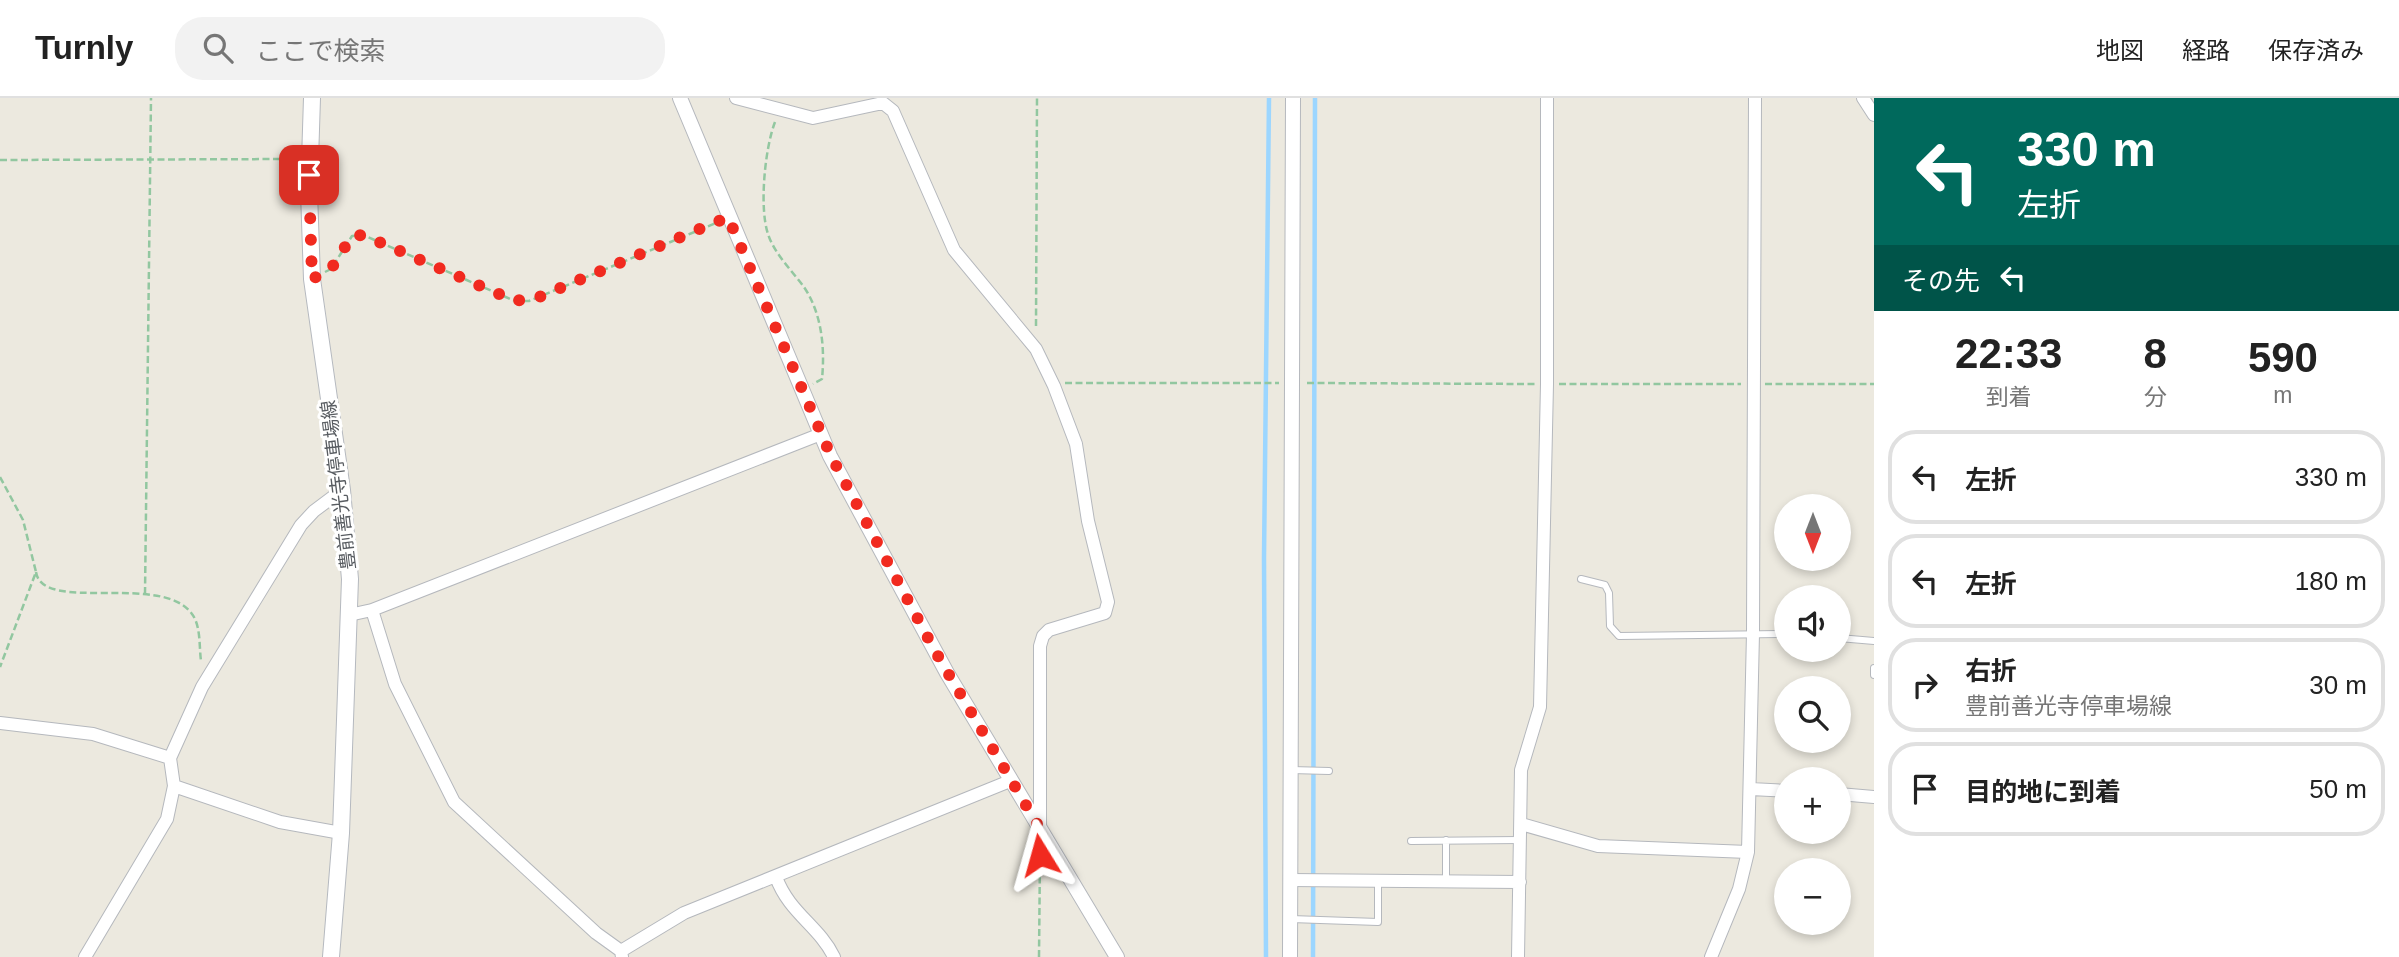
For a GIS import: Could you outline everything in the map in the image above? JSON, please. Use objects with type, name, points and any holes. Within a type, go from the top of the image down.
[{"type":"main road","name":"豊前善光寺停車場線","points":[[312,98],[309,159],[312,279],[348,538],[349,615],[341,834],[331,957]]},
{"type":"street","points":[[680,98],[801,391],[888,566],[1010,781],[1117,957]]},
{"type":"street","points":[[736,98],[813,118],[883,103],[893,111],[954,250],[1035,349],[1054,386],[1076,444],[1088,521],[1108,602],[1105,613],[1097,618],[1049,630],[1042,636],[1040,829]]},
{"type":"street","points":[[1290,957],[1293,98]]},
{"type":"street","points":[[1518,957],[1521,770],[1540,707],[1547,384],[1547,98]]},
{"type":"street","points":[[1711,957],[1739,889],[1748,852],[1753,633],[1755,98]]},
{"type":"street","points":[[1863,98],[1874,114]]},
{"type":"street","points":[[349,615],[372,610],[821,434]]},
{"type":"street","points":[[85,957],[167,819],[174,786],[170,758],[209,673],[301,525],[314,511],[342,490]]},
{"type":"street","points":[[372,610],[395,684],[454,802],[621,954],[684,913],[1010,781]]},
{"type":"street","points":[[0,723],[93,734],[170,758]]},
{"type":"street","points":[[174,786],[280,822],[341,834]]},
{"type":"street","points":[[1751,789],[1774,790]]},
{"type":"street","points":[[1851,795],[1874,797]]},
{"type":"street","points":[[1521,824],[1598,846],[1748,852]]},
{"type":"street","points":[[776,877],[799,917],[825,941],[834,957]]},
{"type":"street","points":[[1290,880],[1520,882]]},
{"type":"lane","points":[[1581,579],[1605,585],[1609,593],[1610,626],[1619,636],[1774,634]]},
{"type":"lane","points":[[1851,639],[1874,641]]},
{"type":"lane","points":[[1874,668],[1874,675]]},
{"type":"lane","points":[[1291,770],[1327,771]]},
{"type":"lane","points":[[1446,840],[1446,881]]},
{"type":"lane","points":[[1411,841],[1520,840]]},
{"type":"lane","points":[[1290,919],[1378,922],[1378,882]]},
{"type":"path","points":[[145,594],[152,98]]},
{"type":"path","points":[[1035,349],[1037,98]]},
{"type":"path","points":[[780,110],[771,133],[766,164],[768,234],[813,304],[824,357],[822,380],[801,391]]},
{"type":"path","points":[[0,160],[309,159]]},
{"type":"path","points":[[312,279],[331,269],[352,236],[363,235],[515,301],[529,301],[728,217]]},
{"type":"path","points":[[1054,386],[1065,383],[1274,383]]},
{"type":"path","points":[[1307,383],[1874,384]]},
{"type":"path","points":[[0,477],[23,520],[36,572],[42,584],[58,592],[107,590],[145,594],[188,609],[197,624],[202,664],[209,673]]},
{"type":"path","points":[[0,667],[36,572]]},
{"type":"path","points":[[1039,957],[1040,855]]},
{"type":"waterway","points":[[1266,957],[1264,558],[1269,98]]},
{"type":"waterway","points":[[1313,957],[1315,98]]},
{"type":"route","points":[[309,175],[312,279],[331,269],[352,236],[363,235],[515,301],[529,301],[728,217],[831,456],[935,651],[1040,829],[1040,855]]}]
